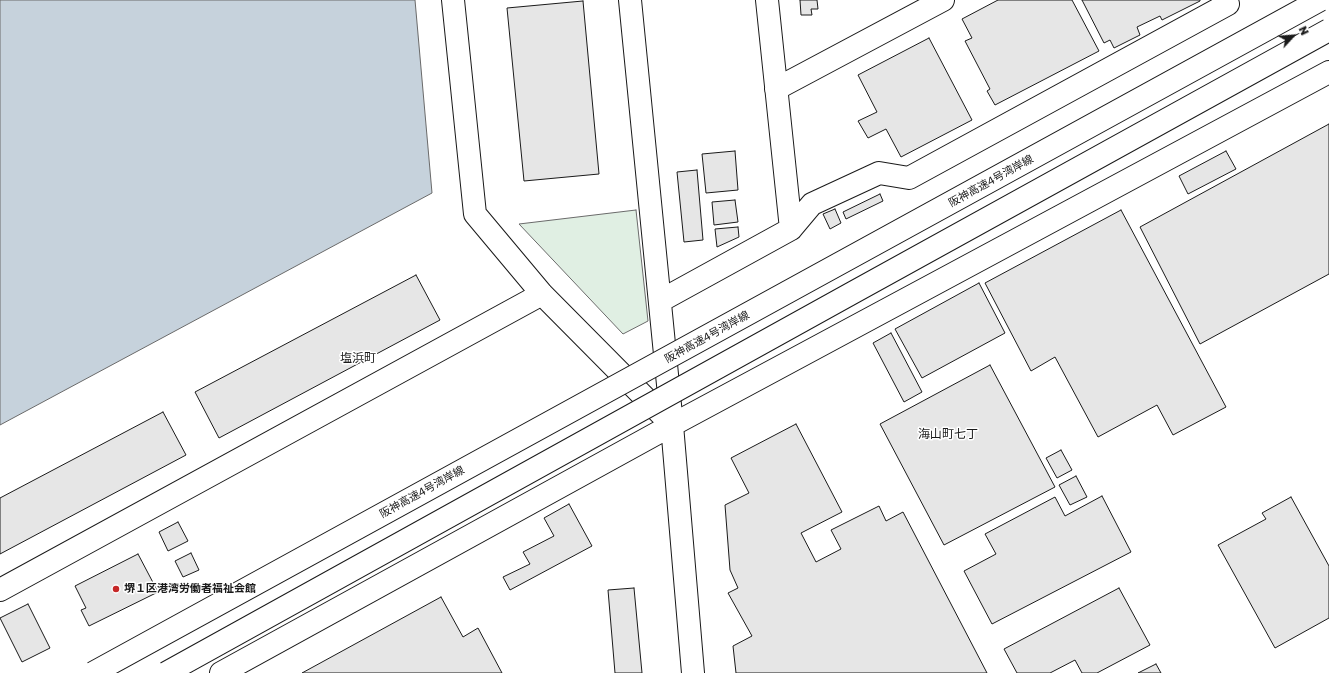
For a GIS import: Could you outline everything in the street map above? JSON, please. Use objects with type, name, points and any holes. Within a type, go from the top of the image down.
[{"type":"main road","points":[[453,0],[475,214],[542,294],[672,425]]},
{"type":"main road","points":[[630,0],[672,425],[693,673]]},
{"type":"main road","points":[[767,0],[791,229]]},
{"type":"main road","points":[[776,89],[943,0]]},
{"type":"main road","points":[[660,301],[791,229],[812,204],[879,173],[909,178],[1228,4],[1226,0]]},
{"type":"main road","name":"阪神高速4号湾岸線","points":[[93,673],[1320,0]]},
{"type":"main road","points":[[166,673],[1329,30]]},
{"type":"main road","points":[[221,673],[672,425],[1329,72]]},
{"type":"main road","points":[[0,590],[542,294]]},
{"type":"green space","points":[[636,210],[648,321],[623,334],[519,224]]},
{"type":"shaded area","points":[[0,0],[415,0],[432,193],[0,425]]},
{"type":"building","points":[[800,0],[817,0],[818,9],[811,9],[812,15],[801,15]]},
{"type":"building","points":[[998,0],[1072,0],[1099,51],[995,105],[987,91],[990,89],[965,41],[972,38],[962,19]]},
{"type":"building","points":[[1082,0],[1200,1],[1162,20],[1160,16],[1137,27],[1140,35],[1114,48],[1110,40],[1104,43]]},
{"type":"building","points":[[583,1],[599,174],[524,181],[507,8]]},
{"type":"building","points":[[929,38],[972,120],[901,157],[886,129],[868,138],[858,121],[877,112],[858,75]]},
{"type":"building","points":[[1329,124],[1329,274],[1200,344],[1140,227]]},
{"type":"building","points":[[735,151],[738,190],[706,193],[702,154]]},
{"type":"building","points":[[1226,151],[1236,169],[1188,194],[1179,176]]},
{"type":"building","points":[[697,170],[703,240],[684,242],[677,172]]},
{"type":"building","points":[[880,194],[883,201],[846,219],[843,212]]},
{"type":"building","points":[[735,200],[738,222],[714,225],[712,202]]},
{"type":"building","points":[[835,209],[841,223],[830,229],[823,214]]},
{"type":"building","points":[[1121,210],[1226,407],[1173,435],[1157,405],[1098,437],[1055,357],[1031,371],[985,283]]},
{"type":"building","points":[[738,227],[739,237],[717,247],[715,229]]},
{"type":"building","points":[[416,275],[440,320],[219,438],[195,392]]},
{"type":"building","points":[[979,283],[1005,333],[922,378],[895,329]]},
{"type":"building","points":[[891,333],[922,392],[904,402],[873,343]]},
{"type":"building","points":[[990,365],[1055,487],[944,545],[880,424]]},
{"type":"building","points":[[163,412],[186,455],[0,554],[0,498]]},
{"type":"building","points":[[796,424],[842,512],[801,533],[816,562],[841,549],[831,530],[879,506],[886,521],[903,512],[987,673],[736,673],[733,646],[752,636],[728,593],[738,588],[730,570],[725,505],[749,493],[731,458]]},
{"type":"building","points":[[1061,450],[1072,470],[1057,478],[1046,458]]},
{"type":"building","points":[[1076,476],[1087,497],[1070,505],[1059,485]]},
{"type":"building","points":[[1102,496],[1131,552],[992,624],[964,571],[996,554],[985,534],[1055,497],[1065,516]]},
{"type":"building","points":[[1291,497],[1329,566],[1329,618],[1275,648],[1218,545],[1266,519],[1262,513]]},
{"type":"building","points":[[569,504],[592,546],[510,590],[503,577],[530,564],[523,552],[554,536],[544,518]]},
{"type":"building","points":[[178,522],[188,541],[168,551],[159,532]]},
{"type":"building","points":[[191,553],[199,570],[183,577],[175,561]]},
{"type":"building","name":"堺１区港湾労働者福祉会館","points":[[138,554],[158,592],[89,626],[81,610],[86,608],[75,586]]},
{"type":"building","points":[[634,588],[642,673],[615,673],[608,590]]},
{"type":"building","points":[[1119,588],[1150,645],[1097,673],[1082,673],[1075,660],[1050,673],[1017,673],[1004,649]]},
{"type":"building","points":[[441,597],[463,637],[478,628],[502,673],[302,673]]},
{"type":"building","points":[[28,604],[50,648],[22,662],[0,618]]},
{"type":"building","points":[[1156,664],[1161,673],[1138,673]]},
{"type":"place","name":"堺１区港湾労働者福祉会館","points":[[116,589]]},
{"type":"district","name":"塩浜町","points":[[358,358]]},
{"type":"district","name":"海山町七丁","points":[[948,434]]}]
